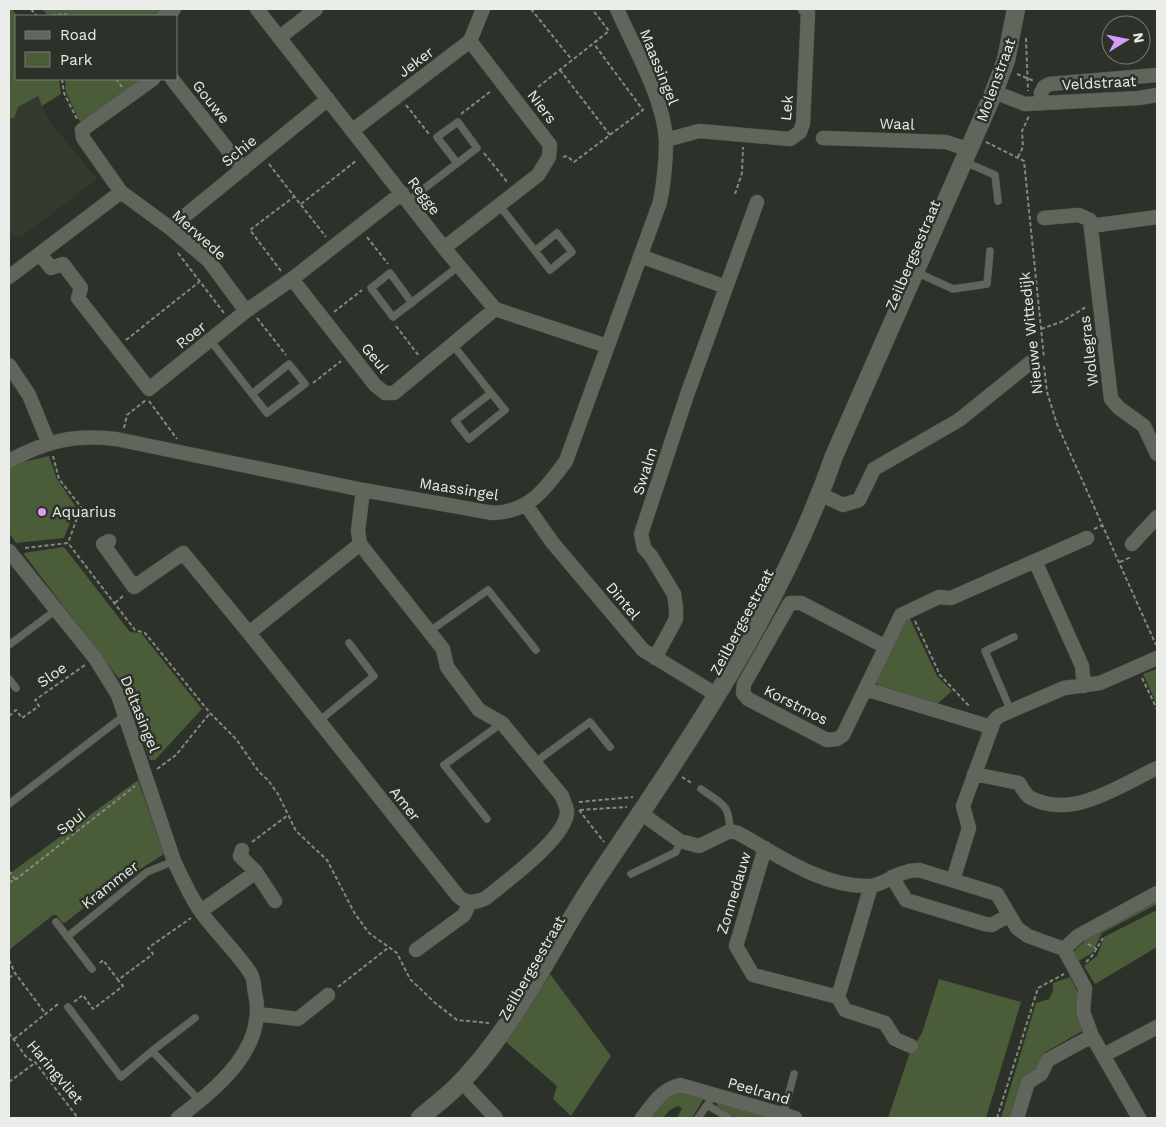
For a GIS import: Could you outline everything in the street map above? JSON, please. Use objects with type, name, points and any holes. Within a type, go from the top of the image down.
[{"type":"street","name":"Regge","points":[[257,9],[444,248],[495,309]]},
{"type":"street","points":[[280,37],[316,9]]},
{"type":"street","name":"Jeker","points":[[353,130],[470,40],[483,9]]},
{"type":"street","name":"Maassingel","points":[[9,461],[30,450],[67,438],[90,436],[122,440],[363,490],[493,512],[509,512],[526,504],[545,490],[566,461],[660,202],[664,178],[666,140],[660,108],[617,9]]},
{"type":"street","name":"Lek","points":[[666,140],[699,131],[790,139],[800,132],[803,123],[808,12],[805,9]]},
{"type":"street","name":"Molenstraat","points":[[972,151],[1006,60],[1016,9]]},
{"type":"street","name":"Niers","points":[[470,40],[550,145],[546,161]]},
{"type":"street","name":"Veldstraat","points":[[1035,104],[1044,87],[1050,84],[1157,75]]},
{"type":"street","points":[[82,130],[152,80]]},
{"type":"street","name":"Gouwe","points":[[173,80],[243,169]]},
{"type":"street","name":"Veldstraat","points":[[994,92],[1035,104],[1139,98],[1157,95]]},
{"type":"street","name":"Schie","points":[[170,228],[328,99]]},
{"type":"street","name":"Merwede","points":[[82,130],[83,138],[121,192],[170,228],[209,261],[248,310]]},
{"type":"street","name":"Waal","points":[[823,138],[946,142],[972,151]]},
{"type":"street","name":"Zeilbergsestraat","points":[[420,1118],[462,1082],[506,1026],[596,879],[633,808],[717,695],[775,592],[820,494],[834,456],[916,272],[972,151]]},
{"type":"street","points":[[444,248],[538,175],[546,161]]},
{"type":"street","points":[[9,277],[121,192]]},
{"type":"street","name":"Roer","points":[[148,394],[231,323],[291,280],[359,227],[405,197]]},
{"type":"street","name":"Swalm","points":[[655,658],[676,619],[676,608],[674,594],[644,548],[641,534],[687,395],[757,202]]},
{"type":"street","points":[[1044,218],[1079,215],[1090,220],[1091,226],[1157,217]]},
{"type":"street","name":"Wollegras","points":[[1091,226],[1111,399],[1119,408],[1144,426],[1157,454]]},
{"type":"street","points":[[40,254],[52,268],[63,264],[81,288],[78,298],[148,394]]},
{"type":"street","points":[[640,256],[726,287]]},
{"type":"street","name":"Geul","points":[[291,280],[374,385],[385,393],[394,393],[495,309]]},
{"type":"street","points":[[495,309],[607,346]]},
{"type":"street","points":[[820,494],[843,505],[859,500],[874,470],[959,420],[1030,362]]},
{"type":"street","points":[[9,365],[30,395],[49,444]]},
{"type":"street","points":[[363,490],[358,532],[360,544],[443,649],[446,667],[479,710],[502,722],[570,808],[562,827],[541,853],[486,898],[478,902],[470,902],[464,915],[416,950]]},
{"type":"street","name":"Dintel","points":[[526,504],[552,542],[644,650],[717,695]]},
{"type":"street","points":[[1132,544],[1157,517]]},
{"type":"street","name":"Korstmos","points":[[884,646],[801,603],[790,604],[744,684],[742,692],[748,699],[828,740],[837,739],[842,735],[865,690],[884,646],[901,615],[939,597],[951,598],[1087,538]]},
{"type":"street","name":"Amer","points":[[109,541],[103,544],[134,587],[183,553],[458,896],[462,900],[470,902]]},
{"type":"street","points":[[249,633],[360,544]]},
{"type":"street","name":"Deltasingel","points":[[13,550],[56,610],[95,658],[118,695],[174,861],[201,912],[252,976],[258,1014],[253,1038],[243,1056],[200,1101],[178,1118]]},
{"type":"street","points":[[1035,561],[1082,666],[1084,686]]},
{"type":"street","points":[[953,880],[969,828],[963,806],[990,728],[999,716],[1064,688],[1100,683],[1157,658]]},
{"type":"street","points":[[865,690],[990,728]]},
{"type":"street","points":[[974,774],[1019,783],[1030,798],[1053,805],[1067,806],[1089,800],[1157,768]]},
{"type":"street","points":[[633,808],[680,840],[699,846],[730,831],[738,833],[813,875],[851,884],[871,886],[906,870],[919,870],[997,894],[1017,928],[1028,936],[1064,949],[1086,988],[1083,1012],[1092,1036],[1139,1118]]},
{"type":"street","name":"Zonnedauw","points":[[765,848],[736,946],[753,975],[838,997],[845,1010],[885,1023],[895,1040],[911,1046]]},
{"type":"street","points":[[242,850],[240,856],[256,872],[275,901]]},
{"type":"street","points":[[201,912],[256,872]]},
{"type":"street","points":[[892,876],[906,900],[984,924],[992,925],[1009,915]]},
{"type":"street","points":[[838,997],[871,886]]},
{"type":"street","points":[[1064,949],[1078,936],[1157,893]]},
{"type":"street","points":[[258,1014],[298,1018],[328,995]]},
{"type":"street","points":[[1104,1055],[1157,1027]]},
{"type":"street","points":[[1017,1118],[1028,1082],[1041,1074],[1048,1060],[1092,1036]]},
{"type":"street","points":[[462,1082],[496,1118]]},
{"type":"street","name":"Peelrand","points":[[642,1118],[660,1095],[670,1088],[680,1086],[711,1100],[789,1116]]},
{"type":"lane","points":[[405,197],[457,163],[477,148],[458,122],[437,137],[457,163]]},
{"type":"lane","points":[[972,151],[995,175],[998,201]]},
{"type":"lane","points":[[499,205],[535,251],[550,270],[572,252],[557,233],[535,251]]},
{"type":"lane","points":[[916,272],[953,289],[986,284],[990,251]]},
{"type":"lane","points":[[412,303],[390,273],[371,288],[393,317],[412,303],[459,266]]},
{"type":"lane","points":[[210,340],[252,394],[268,413],[304,384],[289,364],[252,394]]},
{"type":"lane","points":[[452,344],[505,410],[469,439],[455,421],[491,393]]},
{"type":"lane","points":[[430,631],[488,590],[536,650]]},
{"type":"lane","points":[[9,645],[56,610]]},
{"type":"lane","points":[[1011,711],[985,651],[1014,637]]},
{"type":"lane","points":[[319,721],[374,676],[349,643]]},
{"type":"lane","points":[[9,678],[16,688]]},
{"type":"lane","points":[[9,804],[125,715]]},
{"type":"lane","points":[[488,819],[444,765],[502,722]]},
{"type":"lane","points":[[534,763],[590,722],[610,746]]},
{"type":"lane","points":[[701,789],[726,806],[729,812],[730,831]]},
{"type":"lane","points":[[631,874],[676,852],[680,840]]},
{"type":"lane","name":"Krammer","points":[[67,937],[147,872],[174,861]]},
{"type":"lane","points":[[56,922],[92,969]]},
{"type":"lane","points":[[68,1007],[121,1077],[152,1050],[195,1018]]},
{"type":"lane","points":[[152,1050],[200,1101]]},
{"type":"lane","points":[[789,1116],[794,1074]]},
{"type":"lane","points":[[698,1118],[711,1100]]},
{"type":"lane","name":"Peelrand","points":[[711,1100],[729,1118]]},
{"type":"path","points":[[531,9],[572,60]]},
{"type":"path","points":[[518,103],[609,31],[592,9]]},
{"type":"path","points":[[972,151],[1018,157],[1023,147],[1022,130],[1035,104],[1028,78],[1026,39],[1023,32]]},
{"type":"path","points":[[546,161],[567,156],[574,162],[643,110],[594,44]]},
{"type":"path","points":[[560,70],[610,135]]},
{"type":"path","points":[[1011,71],[1031,81],[1048,80],[1050,84]]},
{"type":"path","points":[[62,80],[64,92],[82,130]]},
{"type":"path","points":[[458,122],[457,118],[503,82]]},
{"type":"path","points":[[398,96],[432,138],[437,137]]},
{"type":"path","points":[[735,194],[742,173],[743,135]]},
{"type":"path","points":[[477,148],[515,192]]},
{"type":"path","points":[[301,204],[369,150]]},
{"type":"path","points":[[262,154],[334,246]]},
{"type":"path","name":"Nieuwe Wittedijk","points":[[1018,157],[1024,161],[1047,392],[1057,424],[1157,648]]},
{"type":"path","points":[[291,280],[250,230],[295,196]]},
{"type":"path","points":[[359,227],[390,268],[390,273]]},
{"type":"path","points":[[176,250],[231,323]]},
{"type":"path","points":[[116,348],[199,282]]},
{"type":"path","points":[[324,320],[366,287],[371,288]]},
{"type":"path","points":[[1041,329],[1061,322],[1100,300]]},
{"type":"path","points":[[248,310],[289,359],[289,364]]},
{"type":"path","points":[[393,317],[395,324],[427,366]]},
{"type":"path","points":[[304,384],[310,386],[350,354]]},
{"type":"path","points":[[122,440],[127,415],[148,394],[177,437],[175,451]]},
{"type":"path","points":[[49,444],[59,479],[81,507],[68,542]]},
{"type":"path","points":[[13,550],[68,542]]},
{"type":"path","points":[[68,542],[136,630],[145,633],[210,713],[236,738],[258,772],[278,794],[296,831],[327,860],[355,914],[369,933],[398,953],[410,979],[457,1020],[491,1023]]},
{"type":"path","points":[[910,610],[940,675],[978,716],[976,723]]},
{"type":"path","name":"Sloe","points":[[9,716],[16,710],[22,718],[39,706],[35,700],[95,658]]},
{"type":"path","points":[[1137,667],[1157,709]]},
{"type":"path","name":"Spui","points":[[9,882],[15,880],[176,755],[210,713]]},
{"type":"path","points":[[682,777],[701,789]]},
{"type":"path","points":[[627,796],[633,808],[570,808],[627,796]]},
{"type":"path","points":[[570,808],[605,843],[610,836]]},
{"type":"path","points":[[242,850],[289,814]]},
{"type":"path","points":[[9,871],[15,880]]},
{"type":"path","points":[[118,980],[153,954],[148,948],[201,912]]},
{"type":"path","points":[[997,1118],[1038,988],[1076,968],[1090,958],[1104,936]]},
{"type":"path","points":[[328,995],[390,946]]},
{"type":"path","points":[[9,960],[15,973],[45,1013]]},
{"type":"path","points":[[68,1007],[83,995],[93,1009],[123,986],[104,960],[92,969]]},
{"type":"path","points":[[9,978],[15,973]]},
{"type":"path","name":"Haringvliet","points":[[14,1039],[58,1004],[63,1010],[68,1007]]},
{"type":"path","name":"Haringvliet","points":[[9,1033],[27,1058],[36,1062],[78,1118]]},
{"type":"path","points":[[9,1082],[36,1062]]},
{"type":"shaded area","points":[[38,96],[49,121],[97,179],[21,237],[16,237],[9,234],[9,118],[14,117],[18,107]]},
{"type":"green space","points":[[9,9],[12,9],[16,15],[15,80],[59,80],[61,94],[42,106],[38,96],[18,107],[14,118],[9,118]]},
{"type":"green space","points":[[42,9],[171,9],[162,15],[47,15]]},
{"type":"green space","points":[[65,80],[148,80],[80,122],[66,92]]},
{"type":"green space","points":[[49,456],[57,479],[76,507],[64,538],[16,543],[9,533],[9,469],[23,462]]},
{"type":"green space","points":[[64,547],[130,632],[141,633],[202,709],[155,760],[150,760],[125,690],[118,678],[23,553]]},
{"type":"green space","points":[[905,619],[910,619],[937,676],[952,691],[937,704],[879,688],[874,677]]},
{"type":"green space","points":[[1157,669],[1157,705],[1143,674]]},
{"type":"green space","points":[[138,780],[164,854],[100,895],[66,922],[63,923],[56,915],[53,915],[9,950],[9,874]]},
{"type":"green space","points":[[1157,898],[1157,904],[1102,933],[1092,953],[1077,962],[1072,953],[1092,934]]},
{"type":"green space","points":[[1157,910],[1157,947],[1095,984],[1084,966],[1097,956],[1104,937]]},
{"type":"green space","points":[[550,974],[611,1056],[571,1116],[553,1099],[557,1086],[506,1042]]},
{"type":"green space","points":[[1070,977],[1080,996],[1075,1011],[1084,1030],[1044,1053],[1041,1066],[1010,1118],[1001,1118],[1036,1003],[1049,999],[1053,991],[1053,983]]},
{"type":"green space","points":[[939,979],[1021,1002],[986,1118],[888,1118],[910,1052],[922,1033]]},
{"type":"green space","points":[[680,1090],[699,1094],[703,1100],[692,1118],[677,1118],[682,1108],[678,1106],[670,1110],[663,1118],[648,1118],[659,1104]]},
{"type":"green space","points":[[717,1101],[782,1118],[736,1118],[717,1107]]},
{"type":"place","name":"Aquarius","points":[[42,512]]}]
